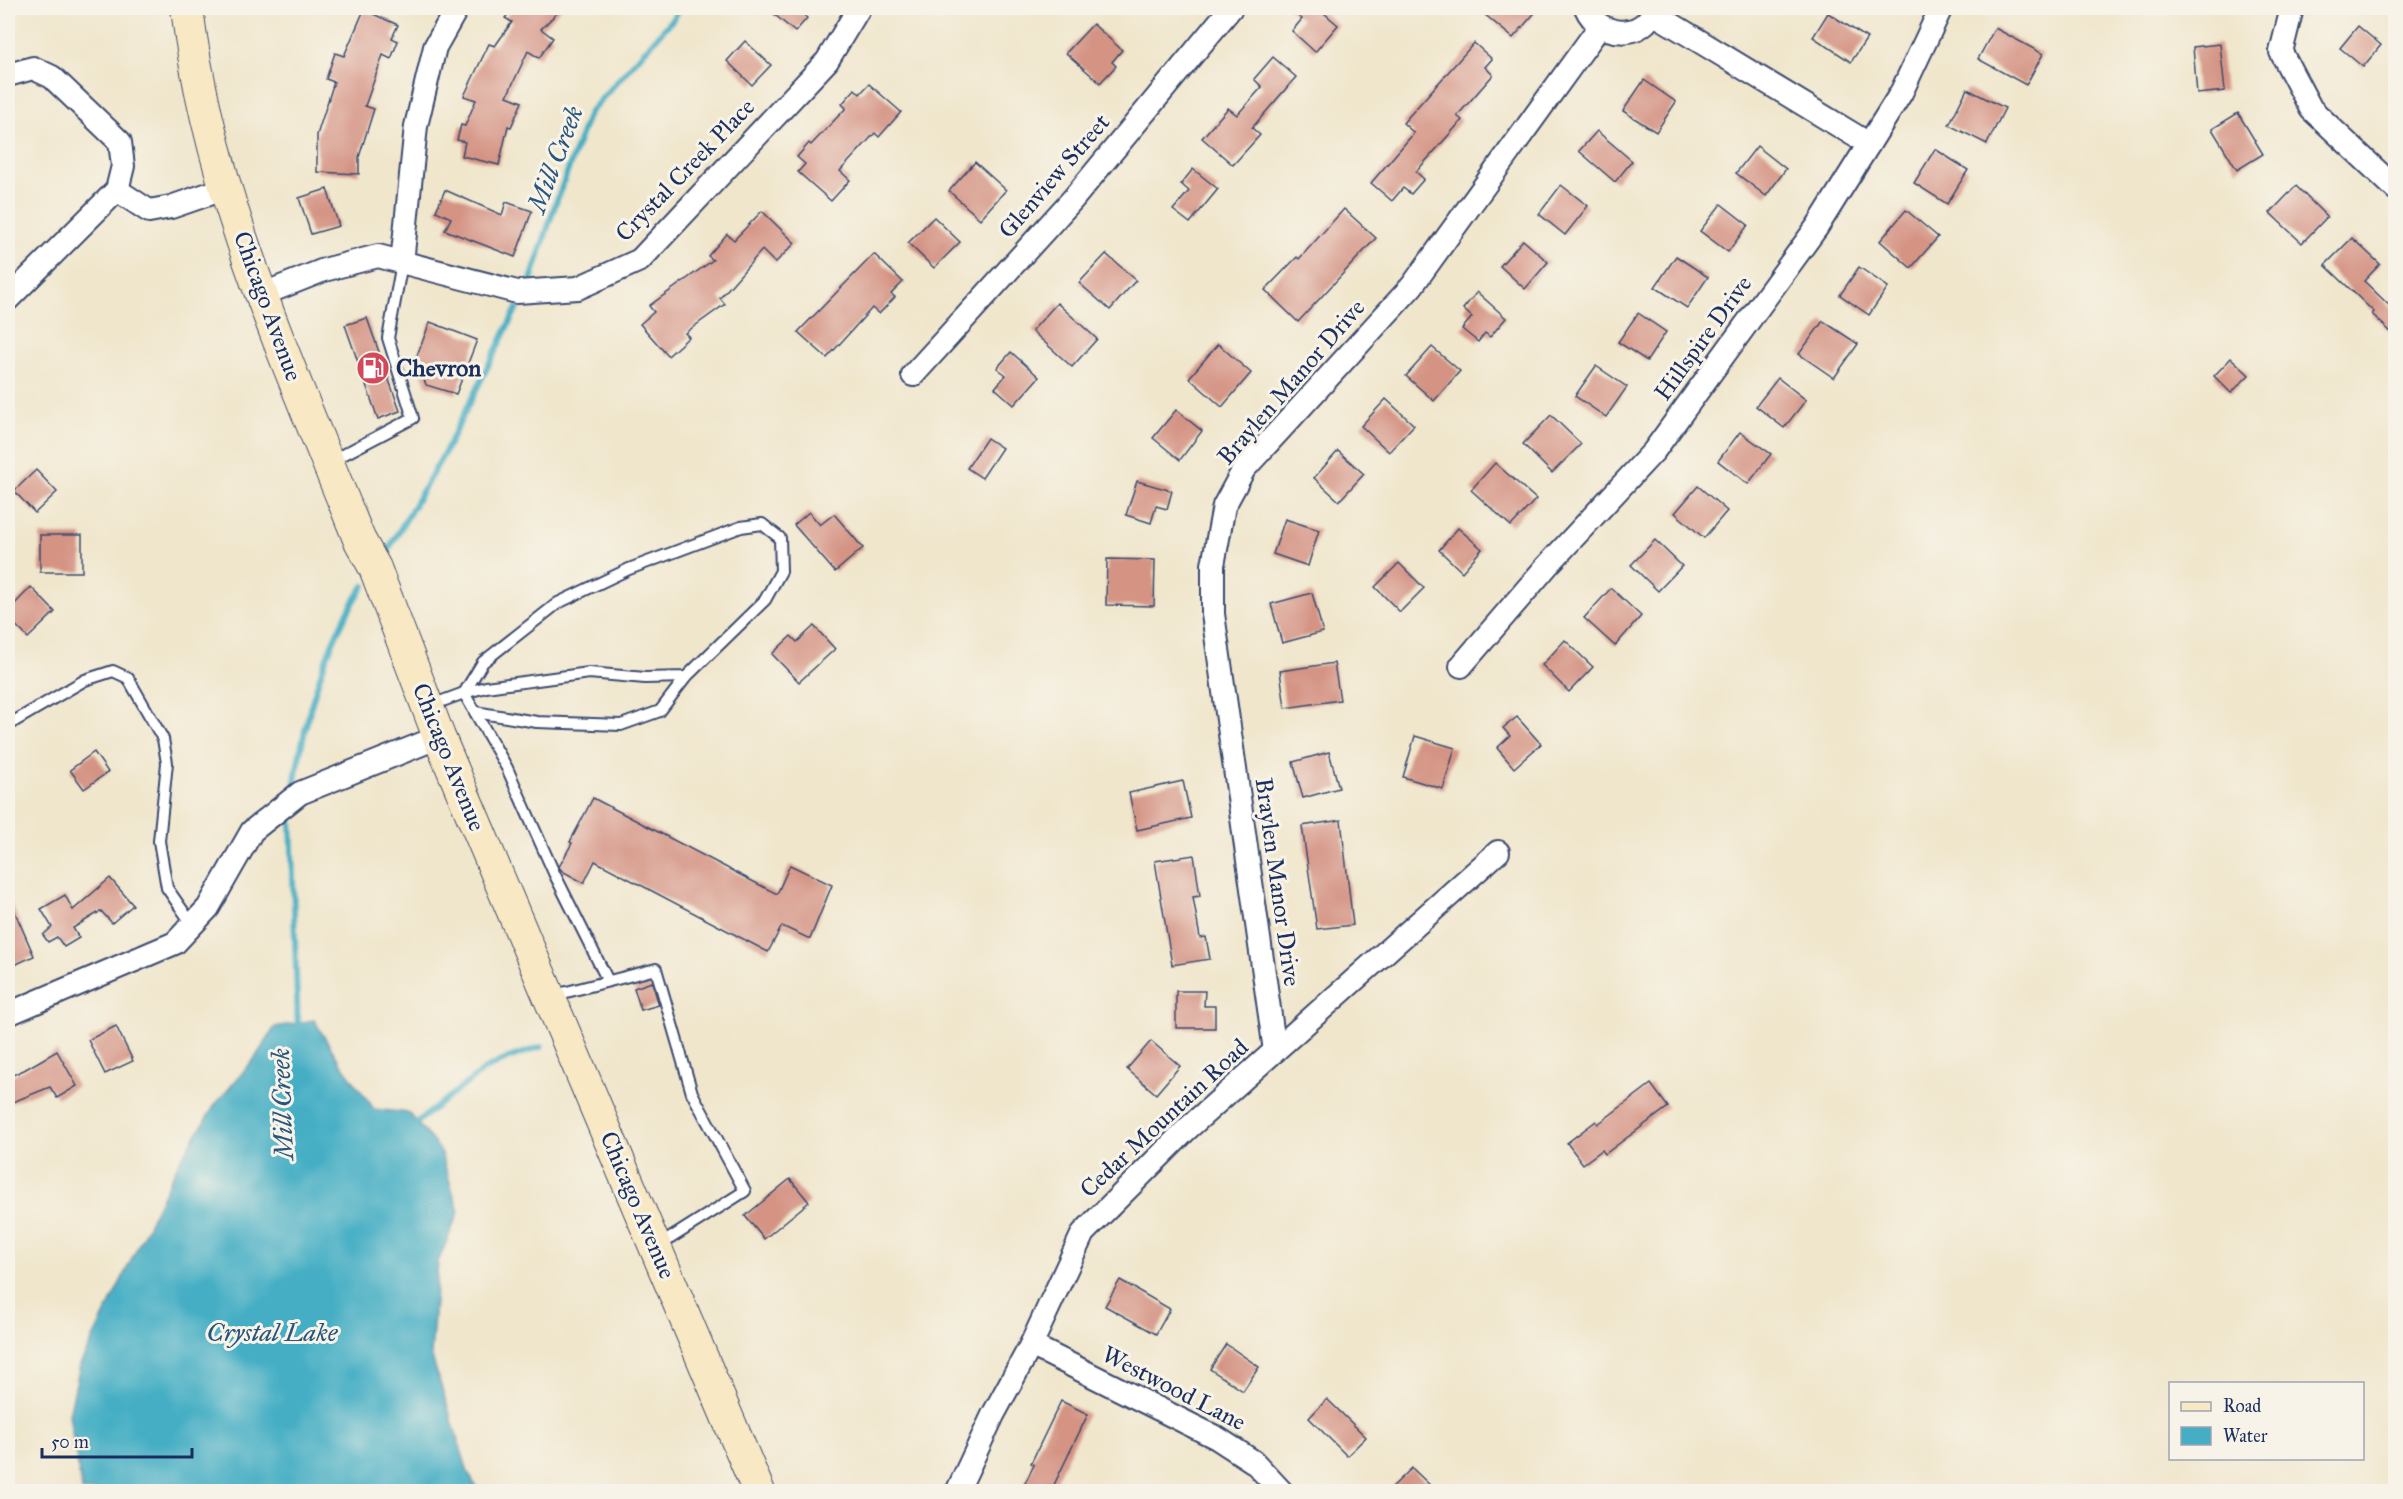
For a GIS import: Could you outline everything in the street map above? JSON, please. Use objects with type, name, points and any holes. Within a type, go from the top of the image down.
[{"type":"street","name":"Chicago Avenue","points":[[187,8],[190,39],[212,145],[261,295],[359,539],[375,568],[439,737],[759,1491]]},
{"type":"street","points":[[402,263],[416,126],[435,47],[457,8]]},
{"type":"street","name":"Crystal Creek Place","points":[[261,295],[324,270],[378,256],[517,292],[578,288],[640,260],[827,61],[859,8]]},
{"type":"street","name":"Glenview Street","points":[[913,375],[1073,199],[1231,8]]},
{"type":"street","points":[[1586,8],[1592,19],[1600,26],[1611,31],[1623,32],[1645,23],[1654,10],[1869,144]]},
{"type":"street","name":"Hillspire Drive","points":[[1461,666],[1546,567],[1654,451],[1817,226],[1901,93],[1941,8]]},
{"type":"street","points":[[2292,8],[2281,52],[2312,109],[2396,189]]},
{"type":"street","name":"Braylen Manor Drive","points":[[1275,1051],[1213,614],[1214,565],[1224,506],[1244,469],[1412,286],[1600,26]]},
{"type":"street","points":[[8,75],[33,68],[52,77],[120,142],[123,166],[117,190],[8,299]]},
{"type":"street","points":[[117,190],[149,211],[171,207],[226,188]]},
{"type":"street","points":[[8,1014],[175,943],[208,908],[252,831],[300,793],[439,737]]},
{"type":"street","name":"Cedar Mountain Road","points":[[957,1491],[993,1415],[1031,1345],[1083,1233],[1186,1130],[1498,852]]},
{"type":"street","name":"Westwood Lane","points":[[1031,1345],[1217,1438],[1254,1462],[1282,1491]]},
{"type":"lane","points":[[328,462],[413,418],[388,339],[402,263]]},
{"type":"lane","points":[[464,693],[483,662],[558,603],[629,569],[741,527],[762,524],[780,538],[781,571],[765,600],[686,677],[660,711],[621,725],[537,722],[475,712]]},
{"type":"lane","points":[[8,725],[84,680],[113,671],[128,678],[163,739],[167,763],[159,841],[167,888],[192,924]]},
{"type":"lane","points":[[428,707],[486,687],[589,673],[645,678],[686,677]]},
{"type":"lane","points":[[464,693],[507,768],[554,873],[608,981]]},
{"type":"lane","points":[[549,997],[656,969],[692,1093],[745,1191],[656,1248]]},
{"type":"water","name":"Crystal Lake","points":[[314,1020],[339,1061],[374,1109],[409,1113],[440,1150],[459,1212],[438,1262],[431,1354],[468,1472],[478,1491],[82,1491],[69,1415],[80,1365],[180,1160],[215,1105],[255,1058],[275,1027]]},
{"type":"building","points":[[513,8],[562,8],[541,29],[553,38],[539,58],[528,51],[507,96],[522,102],[511,127],[508,126],[499,165],[462,156],[465,142],[457,140],[461,125],[465,126],[476,100],[464,96],[489,44],[495,46],[512,22],[505,18]]},
{"type":"building","points":[[767,8],[795,8],[807,18],[795,32]]},
{"type":"building","points":[[1288,8],[1318,8],[1338,25],[1315,52],[1292,31],[1302,19]]},
{"type":"building","points":[[1477,8],[1539,8],[1513,38]]},
{"type":"building","points":[[364,10],[398,25],[392,38],[398,41],[391,59],[383,55],[365,106],[374,109],[359,157],[359,174],[317,172],[317,135],[334,82],[326,79],[335,53],[344,56]]},
{"type":"building","points":[[1828,13],[1867,38],[1851,62],[1813,37]]},
{"type":"building","points":[[1093,24],[1122,50],[1112,62],[1116,66],[1100,83],[1066,53]]},
{"type":"building","points":[[2358,26],[2381,45],[2363,67],[2340,48]]},
{"type":"building","points":[[1995,28],[2043,54],[2026,85],[1978,59]]},
{"type":"building","points":[[745,41],[771,65],[752,85],[727,61]]},
{"type":"building","points":[[1474,43],[1492,59],[1485,67],[1493,75],[1457,116],[1462,120],[1416,172],[1424,179],[1411,194],[1403,188],[1392,201],[1371,183],[1414,133],[1403,123]]},
{"type":"building","points":[[2220,44],[2225,91],[2197,94],[2193,47]]},
{"type":"building","points":[[1273,57],[1296,77],[1252,128],[1260,135],[1233,165],[1202,138],[1228,108],[1237,115],[1262,87],[1254,79]]},
{"type":"building","points":[[1644,80],[1676,102],[1656,132],[1623,111]]},
{"type":"building","points":[[869,84],[901,112],[879,137],[875,133],[840,171],[850,180],[831,201],[798,172],[805,164],[797,157],[846,108],[842,104],[855,89],[860,94]]},
{"type":"building","points":[[1967,89],[2005,108],[1987,144],[1949,125]]},
{"type":"building","points":[[2238,113],[2263,154],[2237,170],[2212,129]]},
{"type":"building","points":[[1597,131],[1632,161],[1615,182],[1579,151]]},
{"type":"building","points":[[1757,146],[1786,169],[1766,196],[1736,173]]},
{"type":"building","points":[[1935,149],[1968,170],[1947,204],[1914,183]]},
{"type":"building","points":[[975,162],[1006,190],[980,219],[949,191]]},
{"type":"building","points":[[1193,169],[1218,189],[1190,223],[1173,210],[1189,191],[1181,184]]},
{"type":"building","points":[[1561,185],[1588,206],[1565,235],[1539,214]]},
{"type":"building","points":[[2296,186],[2327,217],[2302,243],[2270,213]]},
{"type":"building","points":[[327,189],[339,226],[311,234],[299,198]]},
{"type":"building","points":[[445,190],[502,215],[506,202],[532,211],[515,257],[445,230],[451,218],[436,211]]},
{"type":"building","points":[[1721,204],[1748,225],[1728,252],[1700,231]]},
{"type":"building","points":[[1344,209],[1376,238],[1298,322],[1265,290],[1297,257],[1299,259]]},
{"type":"building","points":[[1906,210],[1938,237],[1911,268],[1880,241]]},
{"type":"building","points":[[762,211],[795,243],[775,263],[762,250],[720,298],[725,304],[685,333],[689,337],[668,356],[640,324],[654,312],[649,306],[713,260],[708,256],[727,234],[734,240]]},
{"type":"building","points":[[934,217],[960,242],[934,268],[908,243]]},
{"type":"building","points":[[2352,238],[2380,264],[2364,281],[2396,312],[2396,337],[2372,314],[2374,312],[2325,265]]},
{"type":"building","points":[[1523,240],[1548,262],[1525,289],[1500,266]]},
{"type":"building","points":[[874,254],[903,282],[891,294],[895,297],[879,314],[872,308],[827,358],[798,332]]},
{"type":"building","points":[[1106,254],[1136,280],[1110,310],[1079,283]]},
{"type":"building","points":[[1676,256],[1708,277],[1687,308],[1655,287]]},
{"type":"building","points":[[1859,267],[1888,287],[1869,315],[1840,295]]},
{"type":"building","points":[[1477,292],[1506,318],[1490,337],[1485,333],[1478,342],[1462,329],[1472,317],[1463,309]]},
{"type":"building","points":[[1057,303],[1097,339],[1072,367],[1032,331]]},
{"type":"building","points":[[1638,313],[1666,332],[1647,361],[1618,342]]},
{"type":"building","name":"Chevron","points":[[367,318],[400,411],[378,419],[345,325]]},
{"type":"building","points":[[1823,321],[1858,344],[1834,378],[1799,354]]},
{"type":"building","points":[[430,322],[477,340],[456,394],[426,385],[416,358]]},
{"type":"building","points":[[1218,344],[1251,373],[1222,407],[1189,378]]},
{"type":"building","points":[[1432,347],[1460,371],[1434,401],[1406,376]]},
{"type":"building","points":[[1011,352],[1039,377],[1014,405],[995,388],[1006,375],[997,368]]},
{"type":"building","points":[[2231,358],[2249,375],[2231,393],[2214,376]]},
{"type":"building","points":[[1596,366],[1627,387],[1606,417],[1575,396]]},
{"type":"building","points":[[1778,378],[1806,400],[1784,428],[1756,406]]},
{"type":"building","points":[[1386,399],[1414,425],[1389,452],[1361,426]]},
{"type":"building","points":[[1176,410],[1202,431],[1180,460],[1153,438]]},
{"type":"building","points":[[1551,415],[1581,444],[1552,473],[1523,444]]},
{"type":"building","points":[[1740,432],[1771,454],[1748,484],[1718,461]]},
{"type":"building","points":[[987,438],[1002,448],[982,478],[967,468]]},
{"type":"building","points":[[1338,451],[1364,474],[1339,501],[1314,478]]},
{"type":"building","points":[[1495,463],[1536,499],[1511,526],[1471,490]]},
{"type":"building","points":[[36,470],[57,492],[35,513],[14,491]]},
{"type":"building","points":[[1137,481],[1172,491],[1167,509],[1156,506],[1151,523],[1126,515]]},
{"type":"building","points":[[1698,486],[1727,511],[1704,538],[1675,513]]},
{"type":"building","points":[[809,512],[820,525],[834,514],[863,548],[835,572],[794,525]]},
{"type":"building","points":[[1285,519],[1319,530],[1308,566],[1273,554]]},
{"type":"building","points":[[1458,528],[1482,549],[1462,572],[1439,550]]},
{"type":"building","points":[[40,535],[82,535],[82,572],[40,572]]},
{"type":"building","points":[[1655,540],[1682,566],[1658,591],[1631,565]]},
{"type":"building","points":[[1107,559],[1155,560],[1154,606],[1106,605]]},
{"type":"building","points":[[1399,563],[1424,588],[1400,612],[1375,587]]},
{"type":"building","points":[[31,587],[55,612],[28,638],[8,617],[8,611]]},
{"type":"building","points":[[1611,588],[1641,616],[1615,646],[1584,618]]},
{"type":"building","points":[[1312,593],[1323,632],[1282,643],[1271,604]]},
{"type":"building","points":[[814,626],[835,649],[799,682],[772,654],[791,636],[797,642]]},
{"type":"building","points":[[1565,640],[1593,667],[1569,692],[1542,665]]},
{"type":"building","points":[[1334,663],[1340,700],[1285,708],[1280,671]]},
{"type":"building","points":[[1517,717],[1541,744],[1514,768],[1497,748],[1510,736],[1503,728]]},
{"type":"building","points":[[1415,736],[1455,748],[1443,789],[1403,777]]},
{"type":"building","points":[[94,752],[108,772],[84,789],[70,770]]},
{"type":"building","points":[[1329,752],[1339,788],[1303,798],[1293,762]]},
{"type":"building","points":[[1183,781],[1191,818],[1137,830],[1129,793]]},
{"type":"building","points":[[593,798],[777,894],[790,865],[832,885],[810,939],[782,926],[768,952],[595,861],[584,883],[562,871],[559,867]]},
{"type":"building","points":[[1341,820],[1353,925],[1317,929],[1302,826]]},
{"type":"building","points":[[1194,855],[1200,896],[1193,897],[1200,938],[1206,937],[1210,959],[1172,965],[1155,861]]},
{"type":"building","points":[[110,878],[133,905],[112,923],[101,911],[73,928],[79,938],[64,947],[57,937],[48,942],[43,935],[52,927],[41,909],[65,895],[73,910]]},
{"type":"building","points":[[8,896],[34,956],[8,968]]},
{"type":"building","points":[[652,982],[659,1005],[641,1010],[634,988]]},
{"type":"building","points":[[1176,991],[1205,991],[1204,1006],[1215,1006],[1215,1028],[1176,1028]]},
{"type":"building","points":[[116,1026],[133,1061],[105,1074],[88,1040]]},
{"type":"building","points":[[1151,1041],[1180,1066],[1156,1094],[1127,1069]]},
{"type":"building","points":[[57,1051],[77,1086],[57,1098],[50,1087],[8,1104],[8,1077]]},
{"type":"building","points":[[1651,1084],[1668,1107],[1605,1154],[1602,1150],[1583,1164],[1567,1143],[1596,1121],[1598,1124]]},
{"type":"building","points":[[790,1179],[809,1202],[764,1239],[745,1216]]},
{"type":"building","points":[[1120,1280],[1170,1309],[1156,1334],[1105,1306]]},
{"type":"building","points":[[1226,1344],[1259,1367],[1243,1391],[1210,1369]]},
{"type":"building","points":[[1327,1399],[1366,1437],[1347,1456],[1309,1418]]},
{"type":"building","points":[[1061,1401],[1088,1414],[1051,1491],[1021,1491],[1034,1465],[1031,1463]]},
{"type":"building","points":[[1412,1468],[1436,1491],[1388,1491]]},
{"type":"waterway","name":"Mill Creek","points":[[531,280],[553,211],[589,113],[674,18],[680,8]]},
{"type":"waterway","name":"Mill Creek","points":[[387,552],[445,452],[517,308]]},
{"type":"waterway","name":"Mill Creek","points":[[293,791],[303,738],[326,659],[349,609],[364,586]]},
{"type":"waterway","name":"Mill Creek","points":[[291,819],[298,1031]]},
{"type":"waterway","points":[[412,1126],[485,1069],[541,1047]]},
{"type":"place","name":"Chevron","points":[[373,368]]}]
